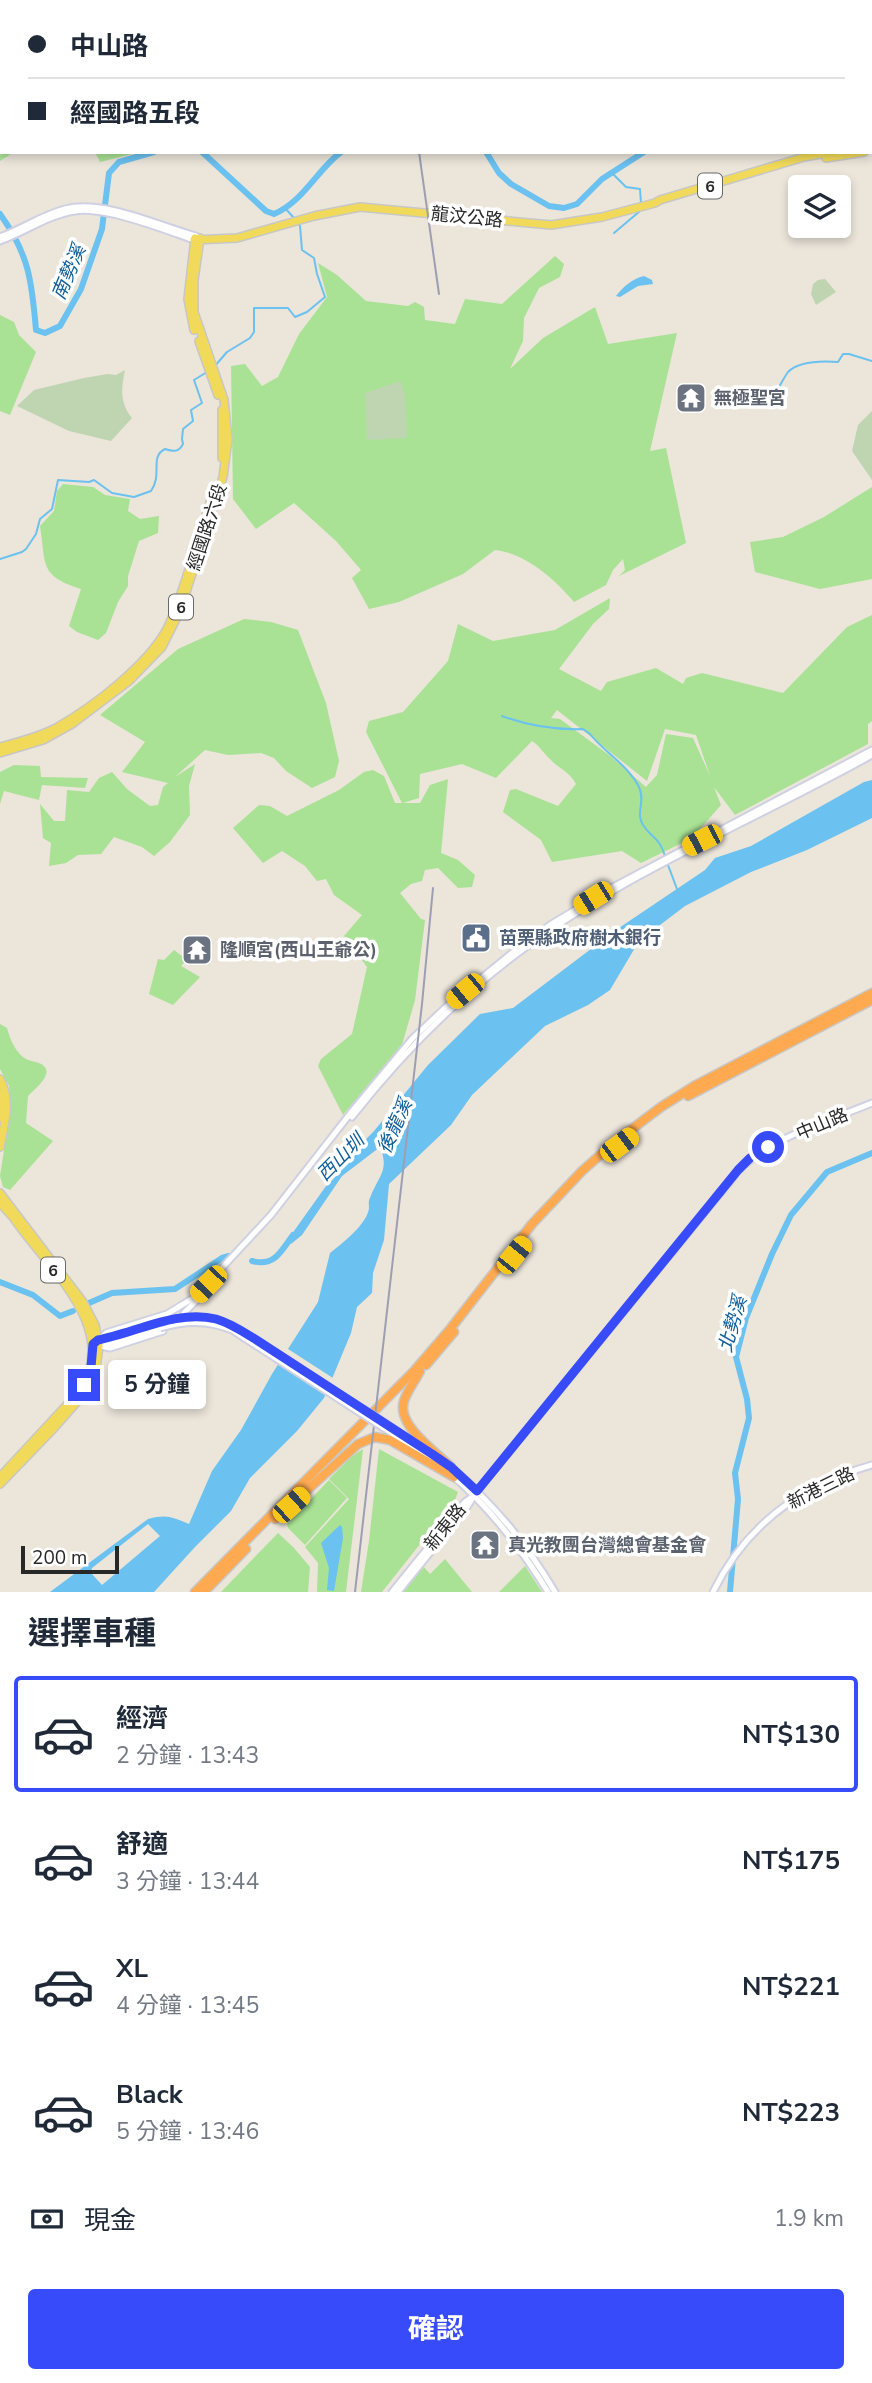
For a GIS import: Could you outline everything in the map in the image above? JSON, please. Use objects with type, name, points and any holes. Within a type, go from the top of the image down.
[{"type":"highway","points":[[204,1592],[414,1371],[532,1224],[582,1171],[661,1107],[872,993]]},
{"type":"highway","points":[[275,1519],[420,1371],[562,1198],[619,1145],[695,1092],[719,1082],[872,999]]},
{"type":"highway","points":[[420,1371],[403,1404],[403,1417],[417,1435],[451,1467]]},
{"type":"highway","points":[[195,1592],[358,1444],[375,1437],[390,1440],[454,1477]]},
{"type":"main road","name":"龍汶公路","points":[[197,238],[237,238],[294,221],[360,206],[551,225],[655,204],[832,154]]},
{"type":"main road","name":"經國路六段","points":[[0,752],[72,724],[129,681],[162,647],[172,630],[213,510],[227,458],[228,422],[212,370],[193,327],[188,299],[197,238]]},
{"type":"main road","name":"經國路六段","points":[[0,747],[45,736]]},
{"type":"main road","points":[[0,1079],[6,1092],[0,1147]]},
{"type":"main road","points":[[0,1093],[3,1113]]},
{"type":"main road","name":"6","points":[[0,1193],[83,1302],[95,1325],[97,1343],[87,1378],[71,1406],[0,1484]]},
{"type":"main road","name":"6","points":[[0,1203],[79,1305],[97,1343]]},
{"type":"main road","name":"6","points":[[0,1477],[71,1406]]},
{"type":"street","points":[[0,239],[71,212],[97,209],[197,238]]},
{"type":"street","points":[[97,1343],[106,1333],[167,1314],[195,1297],[271,1215],[412,1039],[447,1006],[512,953],[550,925],[612,887],[872,750]]},
{"type":"street","points":[[184,1313],[274,1217],[355,1113],[449,1008],[514,956],[614,890],[872,755]]},
{"type":"street","name":"中山路","points":[[476,1493],[750,1158],[768,1147],[872,1103]]},
{"type":"street","points":[[0,1203],[13,1208]]},
{"type":"street","points":[[97,1343],[194,1321],[232,1330],[451,1467],[507,1522],[533,1555],[555,1592]]},
{"type":"street","points":[[383,1425],[476,1493],[526,1555],[548,1592]]},
{"type":"street","name":"新港三路","points":[[713,1592],[724,1569],[742,1544],[775,1512],[800,1496],[872,1465]]},
{"type":"street","name":"新東路","points":[[392,1592],[465,1502],[476,1493]]},
{"type":"street","name":"新東路","points":[[398,1592],[476,1493]]},
{"type":"green space","points":[[0,154],[11,154],[0,161]]},
{"type":"green space","points":[[96,154],[132,154],[100,162]]},
{"type":"green space","points":[[555,256],[564,264],[560,277],[539,288],[524,318],[523,341],[510,369],[543,338],[595,307],[608,344],[677,333],[650,451],[666,448],[686,543],[619,576],[625,570],[623,559],[613,570],[606,585],[574,602],[539,568],[517,556],[495,550],[463,574],[399,602],[369,609],[352,578],[361,570],[336,541],[294,503],[256,529],[233,499],[231,366],[245,364],[262,386],[278,377],[299,334],[327,297],[318,263],[337,275],[366,301],[408,306],[415,302],[424,307],[425,320],[455,324],[465,299],[502,304]]},
{"type":"green space","points":[[825,279],[836,292],[816,305],[811,294],[813,284]]},
{"type":"green space","points":[[0,315],[14,322],[19,335],[36,352],[10,415],[0,411]]},
{"type":"green space","points":[[125,370],[122,396],[132,418],[111,441],[69,431],[17,406],[34,390],[84,378],[116,375]]},
{"type":"green space","points":[[400,381],[405,394],[407,438],[367,440],[365,393]]},
{"type":"green space","points":[[872,411],[872,480],[852,451],[858,425]]},
{"type":"green space","points":[[63,484],[93,487],[105,495],[130,499],[128,511],[140,519],[159,516],[158,533],[139,541],[128,576],[128,586],[118,602],[106,633],[98,640],[69,626],[81,589],[58,579],[47,567],[45,559],[40,526],[54,511],[57,491]]},
{"type":"green space","points":[[872,487],[872,579],[820,589],[755,572],[750,542],[783,537],[824,517]]},
{"type":"green space","points":[[610,598],[609,609],[593,624],[559,669],[601,691],[607,682],[656,668],[683,684],[686,678],[702,673],[783,693],[847,627],[872,615],[872,721],[868,724],[868,744],[735,815],[714,787],[721,805],[692,838],[641,863],[622,851],[552,862],[541,840],[503,812],[510,790],[516,789],[558,806],[576,784],[532,741],[496,778],[462,764],[420,774],[419,798],[403,803],[420,803],[430,785],[448,779],[441,853],[458,860],[475,875],[472,887],[458,888],[438,868],[425,870],[422,881],[411,884],[400,893],[421,919],[425,920],[415,1000],[402,1045],[343,1115],[318,1066],[321,1059],[352,1034],[367,967],[344,936],[362,915],[334,895],[326,879],[317,881],[305,866],[282,851],[263,863],[233,828],[259,805],[270,806],[287,816],[339,790],[364,772],[373,770],[384,776],[395,803],[402,803],[366,732],[369,721],[403,712],[448,661],[458,624],[493,641],[555,630]],"holes":[[[557,710],[647,781],[665,729],[696,735],[710,776],[693,738],[666,734],[657,775],[646,787],[609,755],[560,719],[551,718]]]},
{"type":"green space","points":[[244,619],[271,622],[298,630],[326,703],[339,761],[335,777],[312,788],[286,771],[274,758],[261,753],[228,755],[205,750],[175,777],[195,764],[189,786],[190,815],[170,842],[154,856],[142,847],[114,837],[101,854],[78,855],[66,863],[49,866],[51,843],[43,838],[40,804],[54,821],[65,821],[67,790],[89,792],[99,778],[112,772],[127,789],[150,806],[158,805],[163,787],[168,783],[122,772],[145,742],[100,715],[178,649]]},
{"type":"green space","points":[[14,765],[40,766],[41,777],[88,778],[85,788],[42,785],[39,800],[4,791],[0,804],[0,772]]},
{"type":"green space","points":[[174,950],[187,960],[181,966],[200,977],[173,1005],[149,994],[158,959],[164,960]]},
{"type":"green space","points":[[0,1024],[7,1028],[20,1054],[44,1066],[46,1070],[44,1080],[28,1096],[26,1123],[53,1141],[10,1190],[3,1187],[0,1176],[11,1105],[9,1086],[0,1069]]},
{"type":"green space","points":[[363,1449],[346,1592],[317,1592],[318,1563],[305,1547],[349,1499],[329,1479]]},
{"type":"green space","points":[[379,1449],[458,1492],[455,1500],[382,1592],[361,1592],[369,1541]]},
{"type":"green space","points":[[329,1480],[347,1498],[305,1545],[287,1524]]},
{"type":"green space","points":[[278,1533],[310,1567],[308,1592],[221,1592]]},
{"type":"green space","points":[[445,1559],[472,1592],[402,1592],[423,1566],[430,1574]]},
{"type":"green space","points":[[525,1566],[542,1592],[499,1592]]},
{"type":"water","points":[[644,276],[652,280],[653,284],[638,286],[620,297],[616,296],[628,283]]},
{"type":"water","name":"後龍溪","points":[[872,780],[872,818],[807,850],[751,872],[685,906],[639,941],[610,990],[588,1005],[545,1026],[472,1095],[451,1125],[389,1184],[384,1240],[373,1273],[372,1293],[357,1307],[351,1333],[324,1398],[297,1431],[250,1478],[231,1511],[154,1592],[50,1592],[148,1519],[169,1517],[189,1524],[212,1471],[241,1430],[272,1374],[318,1302],[330,1253],[354,1233],[368,1214],[369,1199],[383,1168],[380,1147],[342,1176],[302,1235],[291,1244],[289,1238],[341,1165],[374,1131],[428,1065],[480,1014],[513,1008],[616,930],[705,870],[715,858],[751,846]],"holes":[[[148,1524],[160,1536],[102,1585],[91,1573],[92,1568]]]},
{"type":"water","points":[[340,1525],[343,1538],[334,1591],[327,1590],[329,1568],[321,1543]]},
{"type":"pier","points":[[285,1347],[336,1380],[331,1391],[279,1357]]},
{"type":"waterway","name":"南勢溪","points":[[0,214],[23,256],[33,297],[36,330],[45,333],[60,326],[81,289],[102,229],[109,173],[119,162],[147,154]]},
{"type":"waterway","name":"南勢溪","points":[[204,154],[266,211],[274,214],[302,194],[338,154]]},
{"type":"waterway","name":"南勢溪","points":[[487,154],[499,173],[511,184],[549,206],[564,208],[577,204],[602,179],[641,154]]},
{"type":"waterway","points":[[612,173],[626,187],[640,189],[641,203]]},
{"type":"waterway","points":[[285,208],[294,218]]},
{"type":"waterway","points":[[614,233],[641,208]]},
{"type":"waterway","points":[[214,367],[227,352],[250,338],[254,332],[254,308],[288,308],[295,317],[307,312],[325,297],[314,258],[302,250],[300,226],[297,222]]},
{"type":"waterway","points":[[779,387],[788,372],[805,364],[838,362],[843,354],[872,361]]},
{"type":"waterway","points":[[0,559],[26,549],[36,534],[40,519],[52,509],[58,480],[94,480],[112,493],[134,497],[151,491],[160,452],[165,449],[178,450],[183,444],[183,429],[193,421],[191,410],[202,403],[194,380],[207,372]]},
{"type":"waterway","points":[[502,716],[542,727],[583,729],[590,734],[623,766],[639,787],[641,820],[660,844],[665,856]]},
{"type":"waterway","points":[[668,865],[677,889]]},
{"type":"waterway","name":"北勢溪","points":[[730,1592],[738,1499],[735,1473],[749,1418],[736,1357],[746,1318],[791,1215],[827,1172],[872,1153]]},
{"type":"waterway","name":"西山圳","points":[[252,1261],[272,1260],[293,1235]]},
{"type":"waterway","name":"西山圳","points":[[89,1303],[112,1293],[175,1289],[229,1256]]},
{"type":"waterway","name":"西山圳","points":[[0,1282],[33,1295],[60,1316],[73,1311]]},
{"type":"railway","points":[[419,154],[439,294]]},
{"type":"railway","points":[[355,1592],[433,888]]},
{"type":"place","name":"無極聖宮","points":[[691,398]]},
{"type":"place","name":"苗栗縣政府樹木銀行","points":[[476,938]]},
{"type":"place","name":"隆順宮(西山王爺公)","points":[[197,950]]},
{"type":"place","name":"真光教團台灣總會基金會","points":[[485,1545]]},
{"type":"route","points":[[84,1385],[91,1367],[93,1344],[98,1340],[181,1318],[213,1318],[234,1326],[385,1423],[451,1467],[477,1491],[738,1170],[750,1158],[768,1147]]}]
